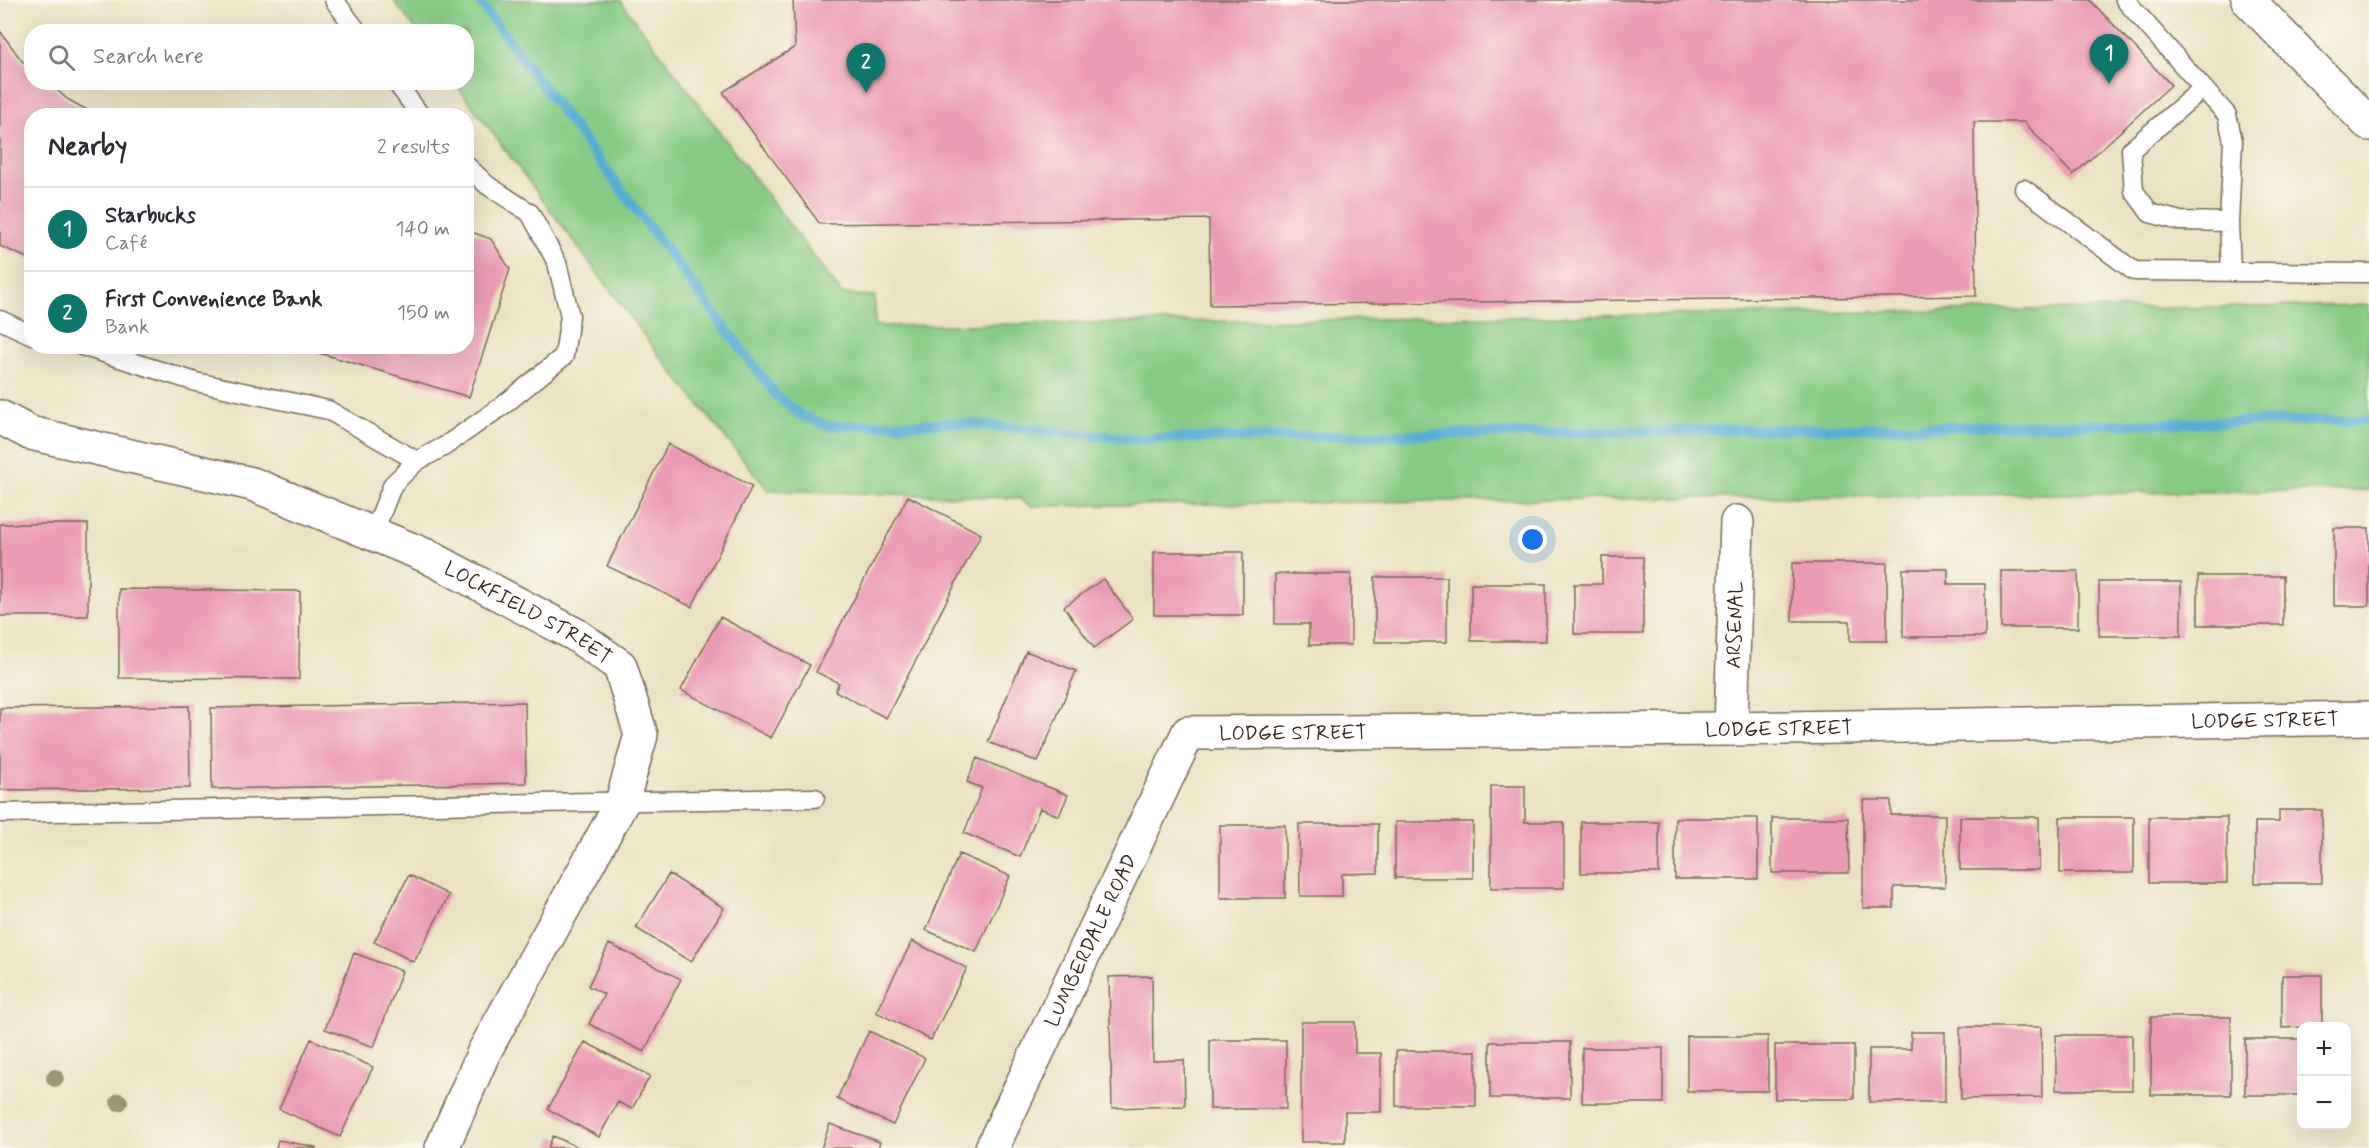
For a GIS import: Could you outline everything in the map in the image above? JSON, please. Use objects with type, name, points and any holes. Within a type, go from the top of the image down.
[{"type":"street","points":[[2248,0],[2369,124]]},
{"type":"street","name":"LOCKFIELD STREET","points":[[0,417],[30,433],[252,484],[427,556],[576,635],[620,666],[641,735],[622,802],[484,1052],[442,1148]]},
{"type":"street","name":"ARSENAL","points":[[1731,729],[1737,522]]},
{"type":"street","name":"LODGE STREET","points":[[1188,733],[1731,729],[2369,718]]},
{"type":"street","name":"LUMBERDALE ROAD","points":[[992,1148],[1188,733]]},
{"type":"lane","points":[[334,0],[352,24]]},
{"type":"lane","points":[[2125,0],[2227,115],[2233,141],[2229,222],[2231,272]]},
{"type":"lane","points":[[2204,88],[2131,150],[2134,191],[2150,213],[2180,221],[2229,222]]},
{"type":"lane","points":[[402,90],[415,108]]},
{"type":"lane","points":[[373,534],[393,484],[417,461],[445,446],[505,404],[564,356],[570,315],[557,263],[530,213],[487,185],[474,173]]},
{"type":"lane","points":[[2024,189],[2134,271],[2369,273]]},
{"type":"lane","points":[[0,320],[24,331]]},
{"type":"lane","points":[[107,354],[196,382],[328,410],[417,461]]},
{"type":"lane","points":[[0,813],[815,798]]},
{"type":"green space","points":[[393,0],[620,0],[842,294],[875,296],[875,326],[2369,305],[2369,490],[1031,506],[1018,498],[768,490],[658,354],[460,90],[474,90],[474,24],[412,24]]},
{"type":"building","points":[[793,0],[2090,0],[2171,85],[2073,175],[2024,122],[1974,122],[1976,296],[1210,305],[1209,219],[820,224],[723,92],[795,47]]},
{"type":"building","points":[[0,31],[24,63],[24,90],[57,90],[83,108],[24,108],[24,256],[0,246]]},
{"type":"building","points":[[474,233],[491,239],[510,269],[469,397],[323,354],[474,354]]},
{"type":"building","points":[[668,444],[752,486],[692,607],[607,566]]},
{"type":"building","points":[[908,496],[981,534],[886,718],[835,691],[839,683],[816,672]]},
{"type":"building","points":[[0,524],[88,524],[88,616],[0,616]]},
{"type":"building","points":[[2334,528],[2369,528],[2369,606],[2334,606]]},
{"type":"building","points":[[1154,552],[1243,552],[1243,615],[1154,615]]},
{"type":"building","points":[[1602,557],[1643,557],[1643,634],[1574,634],[1574,584],[1602,584]]},
{"type":"building","points":[[1792,563],[1887,563],[1887,641],[1850,641],[1850,621],[1792,621]]},
{"type":"building","points":[[1903,569],[1948,569],[1948,584],[1985,584],[1985,637],[1903,637]]},
{"type":"building","points":[[2001,571],[2078,571],[2078,628],[2001,628]]},
{"type":"building","points":[[1275,574],[1351,574],[1351,645],[1309,645],[1309,624],[1275,624]]},
{"type":"building","points":[[2198,576],[2283,576],[2283,625],[2198,625]]},
{"type":"building","points":[[1375,577],[1447,577],[1447,642],[1375,642]]},
{"type":"building","points":[[1103,579],[1133,619],[1094,648],[1064,607]]},
{"type":"building","points":[[2099,582],[2181,582],[2181,636],[2099,636]]},
{"type":"building","points":[[1471,584],[1546,584],[1546,641],[1471,641]]},
{"type":"building","points":[[119,589],[300,591],[299,679],[119,678]]},
{"type":"building","points":[[720,617],[810,665],[771,738],[681,690]]},
{"type":"building","points":[[1026,651],[1076,671],[1038,762],[988,742]]},
{"type":"building","points":[[525,702],[526,783],[212,789],[211,708]]},
{"type":"building","points":[[189,706],[190,788],[0,790],[0,708]]},
{"type":"building","points":[[977,758],[1068,795],[1059,816],[1040,808],[1020,857],[964,833],[982,788],[967,782]]},
{"type":"building","points":[[1491,786],[1525,786],[1525,822],[1564,822],[1564,888],[1491,888]]},
{"type":"building","points":[[1863,800],[1891,800],[1891,815],[1945,815],[1945,887],[1894,887],[1894,908],[1863,908]]},
{"type":"building","points":[[2279,810],[2322,810],[2322,883],[2255,883],[2255,822],[2279,822]]},
{"type":"building","points":[[1960,817],[2039,817],[2039,870],[1960,870]]},
{"type":"building","points":[[2060,817],[2134,817],[2134,873],[2060,873]]},
{"type":"building","points":[[2149,817],[2227,817],[2227,883],[2149,883]]},
{"type":"building","points":[[1675,818],[1758,818],[1758,879],[1675,879]]},
{"type":"building","points":[[1772,818],[1848,818],[1849,873],[1772,873]]},
{"type":"building","points":[[1395,822],[1473,822],[1473,878],[1395,878]]},
{"type":"building","points":[[1581,822],[1659,822],[1659,873],[1581,873]]},
{"type":"building","points":[[1299,824],[1378,824],[1378,873],[1342,874],[1342,896],[1300,896]]},
{"type":"building","points":[[1220,825],[1285,825],[1285,898],[1220,898]]},
{"type":"building","points":[[959,854],[1010,876],[976,952],[926,930]]},
{"type":"building","points":[[669,874],[724,908],[691,962],[636,928]]},
{"type":"building","points":[[409,875],[449,895],[414,962],[374,942]]},
{"type":"building","points":[[912,941],[967,968],[931,1040],[876,1012]]},
{"type":"building","points":[[609,944],[681,979],[644,1052],[589,1024],[604,994],[588,986]]},
{"type":"building","points":[[354,953],[402,971],[374,1047],[325,1029]]},
{"type":"building","points":[[2282,975],[2322,975],[2322,1022],[2297,1022],[2297,1027],[2282,1028]]},
{"type":"building","points":[[1152,976],[1153,1061],[1184,1060],[1185,1106],[1112,1108],[1109,977]]},
{"type":"building","points":[[2151,1017],[2231,1017],[2231,1095],[2151,1095]]},
{"type":"building","points":[[1301,1022],[1355,1022],[1355,1053],[1381,1053],[1381,1112],[1345,1112],[1345,1142],[1301,1142]]},
{"type":"building","points":[[1960,1027],[2041,1027],[2042,1097],[1961,1099]]},
{"type":"building","points":[[869,1031],[925,1058],[893,1125],[837,1099]]},
{"type":"building","points":[[1911,1032],[1945,1032],[1945,1102],[1869,1102],[1869,1049],[1911,1049]]},
{"type":"building","points":[[2056,1035],[2132,1035],[2132,1090],[2056,1090]]},
{"type":"building","points":[[1687,1036],[1768,1036],[1768,1091],[1687,1091]]},
{"type":"building","points":[[311,1039],[373,1067],[340,1137],[279,1109]]},
{"type":"building","points":[[2245,1039],[2297,1039],[2297,1095],[2245,1095]]},
{"type":"building","points":[[1210,1040],[1286,1040],[1286,1109],[1210,1109]]},
{"type":"building","points":[[585,1042],[650,1076],[632,1109],[618,1102],[599,1137],[548,1109]]},
{"type":"building","points":[[1490,1042],[1570,1042],[1570,1098],[1490,1098]]},
{"type":"building","points":[[1775,1045],[1854,1045],[1854,1099],[1775,1099]]},
{"type":"building","points":[[1582,1048],[1663,1048],[1663,1103],[1582,1103]]},
{"type":"building","points":[[1396,1051],[1476,1051],[1476,1106],[1396,1106]]},
{"type":"building","points":[[830,1124],[880,1142],[878,1148],[821,1148]]},
{"type":"building","points":[[553,1136],[580,1148],[548,1148]]},
{"type":"building","points":[[278,1140],[316,1147],[316,1148],[276,1148]]},
{"type":"waterway","points":[[478,0],[776,395],[800,415],[828,426],[953,423],[1138,439],[2369,420]]},
{"type":"place","name":"Starbucks","points":[[2109,84]]},
{"type":"place","name":"First Convenience Bank","points":[[866,93]]}]
